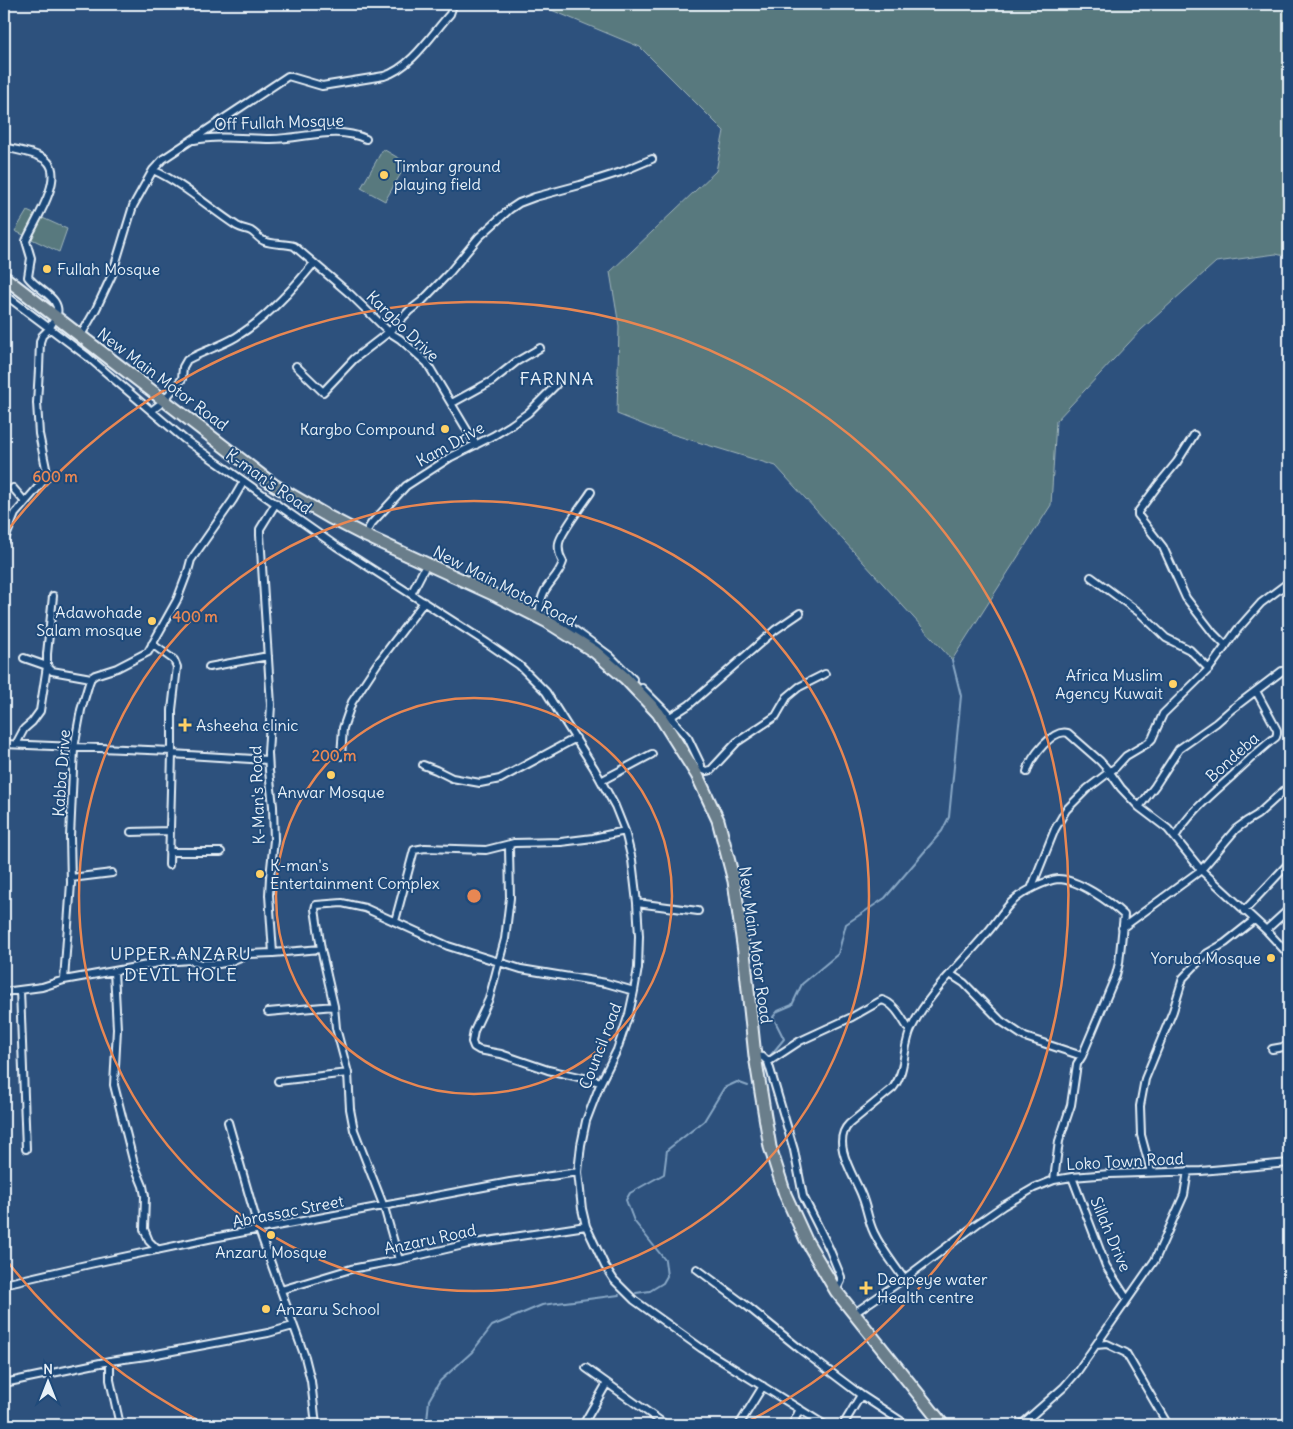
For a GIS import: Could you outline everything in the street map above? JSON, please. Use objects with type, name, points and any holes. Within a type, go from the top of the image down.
[{"type":"highway","name":"New Main Motor Road","points":[[4,277],[52,323],[80,337],[158,405],[274,484],[329,517],[366,536],[498,596],[547,621],[595,652],[625,678],[658,713],[699,772],[718,820],[734,881],[744,952],[754,1056],[770,1147],[785,1194],[806,1240],[836,1291],[943,1425]]},
{"type":"highway","name":"New Main Motor Road","points":[[4,284],[107,368],[256,478],[326,522],[543,625],[592,657],[620,682],[653,718],[693,778],[712,822],[728,885],[739,952],[749,1056],[764,1148],[780,1195],[800,1243],[832,1295],[858,1330],[936,1425]]},
{"type":"street","name":"Off Fullah Mosque","points":[[80,337],[112,275],[133,206],[153,170],[163,159],[288,76],[319,86],[328,86],[393,73],[413,56],[450,14],[452,4]]},
{"type":"street","name":"Off Fullah Mosque","points":[[191,140],[210,138],[286,138],[332,132],[355,134],[366,139]]},
{"type":"street","points":[[4,147],[41,158],[48,162],[52,169],[53,180],[47,198],[26,241],[31,258],[28,278],[56,302],[58,308],[52,323],[42,336],[40,342],[37,403],[39,434],[47,473],[46,478],[16,514],[4,542]]},
{"type":"street","points":[[296,366],[323,392],[354,359],[389,332],[439,284],[485,230],[519,203],[621,172],[652,159]]},
{"type":"street","name":"Kargbo Drive","points":[[153,170],[165,175],[192,192],[238,226],[251,231],[264,241],[294,246],[350,294],[389,332],[400,339],[427,363],[476,444]]},
{"type":"street","points":[[158,405],[182,379],[183,367],[187,360],[228,341],[255,323],[295,286],[314,263]]},
{"type":"street","points":[[4,294],[52,323]]},
{"type":"street","points":[[452,403],[492,381],[516,362],[540,348]]},
{"type":"street","name":"Kam Drive","points":[[366,536],[371,524],[406,486],[451,457],[518,421],[556,385]]},
{"type":"street","name":"K-man's Road","points":[[158,405],[184,439],[336,546],[456,623]]},
{"type":"street","points":[[1194,435],[1177,462],[1138,512],[1138,515],[1163,547],[1186,598],[1213,633],[1226,646]]},
{"type":"street","points":[[24,658],[47,666],[52,671],[91,678],[117,668],[148,652],[177,600],[191,560],[244,481]]},
{"type":"street","points":[[12,488],[25,502]]},
{"type":"street","points":[[591,492],[559,543],[559,556],[563,562],[561,568],[547,585],[541,599],[540,610],[547,621],[564,622],[610,656],[670,717],[688,738],[700,765],[699,772],[711,770],[737,742],[776,716],[787,697],[799,686],[825,674]]},
{"type":"street","name":"K-Man's Road","points":[[273,953],[269,895],[274,840],[268,760],[271,705],[260,529],[276,503]]},
{"type":"street","points":[[411,594],[424,569]]},
{"type":"street","points":[[1091,577],[1140,613],[1166,638],[1190,650],[1209,669]]},
{"type":"street","points":[[1031,889],[1055,829],[1061,817],[1072,803],[1132,752],[1150,741],[1163,714],[1209,669],[1238,629],[1262,602],[1289,582]]},
{"type":"street","points":[[16,744],[24,729],[40,711],[47,666],[53,596]]},
{"type":"street","points":[[341,756],[343,728],[352,702],[377,664],[424,602]]},
{"type":"street","points":[[670,717],[689,705],[775,630],[800,613]]},
{"type":"street","name":"Council road","points":[[456,623],[519,665],[546,692],[576,738],[615,806],[625,831],[632,860],[639,936],[638,968],[629,1014],[617,1050],[601,1082],[584,1129],[578,1172],[586,1226],[605,1266],[614,1280],[634,1300],[701,1348],[825,1425]]},
{"type":"street","points":[[152,644],[174,660],[177,667],[172,710],[169,865]]},
{"type":"street","points":[[209,667],[268,656]]},
{"type":"street","points":[[1139,807],[1179,749],[1216,724],[1232,709],[1282,671]]},
{"type":"street","name":"Kabba Drive","points":[[64,980],[71,878],[70,837],[74,748],[81,710],[91,678]]},
{"type":"street","name":"Bondeba","points":[[1175,837],[1182,826],[1216,790],[1276,738],[1277,730],[1256,692]]},
{"type":"street","points":[[1027,772],[1039,750],[1051,738],[1059,733],[1068,733],[1109,771],[1121,788],[1139,807],[1175,837],[1201,870],[1266,930],[1289,955]]},
{"type":"street","points":[[423,765],[452,778],[480,783],[500,779],[576,738]]},
{"type":"street","points":[[4,744],[268,760]]},
{"type":"street","points":[[601,781],[652,754]]},
{"type":"street","points":[[1122,928],[1201,870],[1236,829],[1257,815],[1289,786]]},
{"type":"street","points":[[131,832],[170,831]]},
{"type":"street","points":[[395,921],[414,850],[425,848],[486,850],[511,844],[562,842],[593,838],[625,831]]},
{"type":"street","points":[[511,844],[510,898],[505,939],[489,999],[474,1032],[472,1042],[474,1047],[479,1050],[501,1054],[548,1070],[601,1082]]},
{"type":"street","points":[[169,852],[221,852]]},
{"type":"street","points":[[1244,910],[1289,863]]},
{"type":"street","points":[[71,878],[112,873]]},
{"type":"street","points":[[904,1279],[873,1232],[863,1197],[843,1151],[845,1128],[896,1084],[903,1067],[910,1031],[928,999],[963,962],[1012,901],[1031,889],[1060,879],[1098,895],[1124,915],[1120,963],[1077,1064],[1071,1105],[1059,1141],[1054,1180]]},
{"type":"street","points":[[400,1260],[384,1206],[354,1130],[350,1110],[348,1073],[336,1028],[334,1006],[321,949],[316,905],[342,903],[365,908],[448,946],[521,969],[606,983],[634,990]]},
{"type":"street","points":[[637,903],[698,911]]},
{"type":"street","points":[[1266,930],[1289,909]]},
{"type":"street","points":[[1151,1172],[1141,1135],[1140,1106],[1145,1079],[1173,1011],[1183,978],[1206,954],[1225,943],[1254,920]]},
{"type":"street","points":[[4,992],[42,987],[64,980],[164,962],[190,960],[201,964],[218,964],[229,962],[248,954],[321,949]]},
{"type":"street","points":[[114,971],[117,1029],[114,1085],[134,1164],[144,1186],[144,1229],[149,1241],[158,1250]]},
{"type":"street","points":[[950,974],[964,983],[995,1015],[1025,1037],[1082,1056]]},
{"type":"street","points":[[20,990],[26,1149]]},
{"type":"street","points":[[768,1062],[800,1041],[852,1017],[882,1000],[887,1001],[896,1010],[910,1031]]},
{"type":"street","points":[[268,1012],[334,1006]]},
{"type":"street","points":[[1272,1049],[1289,1046]]},
{"type":"street","points":[[754,1056],[763,1057],[768,1062],[794,1150],[804,1196],[841,1277],[836,1291]]},
{"type":"street","points":[[278,1081],[348,1073]]},
{"type":"street","points":[[228,1122],[259,1230],[305,1357],[311,1381],[316,1425]]},
{"type":"street","name":"Loko Town Road","points":[[853,1314],[1004,1206],[1034,1188],[1054,1180],[1072,1177],[1238,1168],[1289,1163]]},
{"type":"street","points":[[1021,1425],[1078,1372],[1155,1260],[1184,1195],[1188,1171]]},
{"type":"street","name":"Abrassac Street","points":[[4,1284],[90,1264],[259,1230],[510,1182],[578,1172]]},
{"type":"street","name":"Sillah Drive","points":[[1072,1177],[1106,1266],[1127,1299]]},
{"type":"street","name":"Anzaru Road","points":[[281,1290],[352,1269],[468,1244],[586,1226]]},
{"type":"street","points":[[697,1269],[861,1395],[907,1425]]},
{"type":"street","points":[[4,1383],[110,1361],[268,1333],[293,1326]]},
{"type":"street","points":[[1096,1345],[1107,1344],[1126,1353],[1168,1425]]},
{"type":"street","points":[[110,1361],[110,1380],[120,1425]]},
{"type":"street","points":[[586,1368],[666,1425]]},
{"type":"street","points":[[583,1425],[607,1383]]},
{"type":"street","points":[[739,1425],[762,1386]]},
{"type":"street","points":[[843,1425],[861,1395]]},
{"type":"street","points":[[792,1425],[800,1409]]},
{"type":"green space","points":[[537,4],[1289,4],[1289,257],[1276,254],[1216,262],[1141,330],[1056,421],[1051,505],[952,660],[776,466],[652,428],[617,414],[619,326],[610,272],[716,171],[724,131],[640,47]]},
{"type":"green space","name":"Timbar ground playing field","points":[[383,149],[407,163],[385,201],[361,188]]},
{"type":"green space","points":[[27,211],[67,229],[59,252],[15,231]]},
{"type":"waterway","points":[[761,1067],[784,1039],[773,1017],[778,1011],[792,1005],[802,984],[838,954],[846,924],[885,898],[942,831],[949,817],[961,696],[952,660]]},
{"type":"waterway","points":[[636,1293],[650,1291],[663,1283],[667,1276],[665,1260],[634,1221],[626,1200],[630,1193],[664,1174],[667,1150],[704,1121],[724,1088],[737,1082],[748,1086]]},
{"type":"waterway","points":[[422,1425],[427,1421],[429,1400],[440,1381],[472,1352],[492,1326],[542,1305],[619,1295]]},
{"type":"place","name":"Timbar ground playing field","points":[[384,175]]},
{"type":"place","name":"Fullah Mosque","points":[[47,269]]},
{"type":"place","name":"Kargbo Compound","points":[[445,429]]},
{"type":"place","name":"Adawohade Salam mosque","points":[[152,621]]},
{"type":"place","name":"Africa Muslim Agency Kuwait","points":[[1173,684]]},
{"type":"place","name":"Asheeha clinic","points":[[185,725]]},
{"type":"place","name":"Anwar Mosque","points":[[331,775]]},
{"type":"place","name":"K-man's Entertainment Complex","points":[[260,874]]},
{"type":"place","name":"Yoruba Mosque","points":[[1271,958]]},
{"type":"place","name":"Anzaru Mosque","points":[[271,1235]]},
{"type":"place","name":"Deapeye water Health centre","points":[[866,1288]]},
{"type":"place","name":"Anzaru School","points":[[266,1309]]},
{"type":"district","name":"FARNNA","points":[[557,378]]},
{"type":"district","name":"UPPER ANZARU DEVIL HOLE","points":[[181,963]]}]
